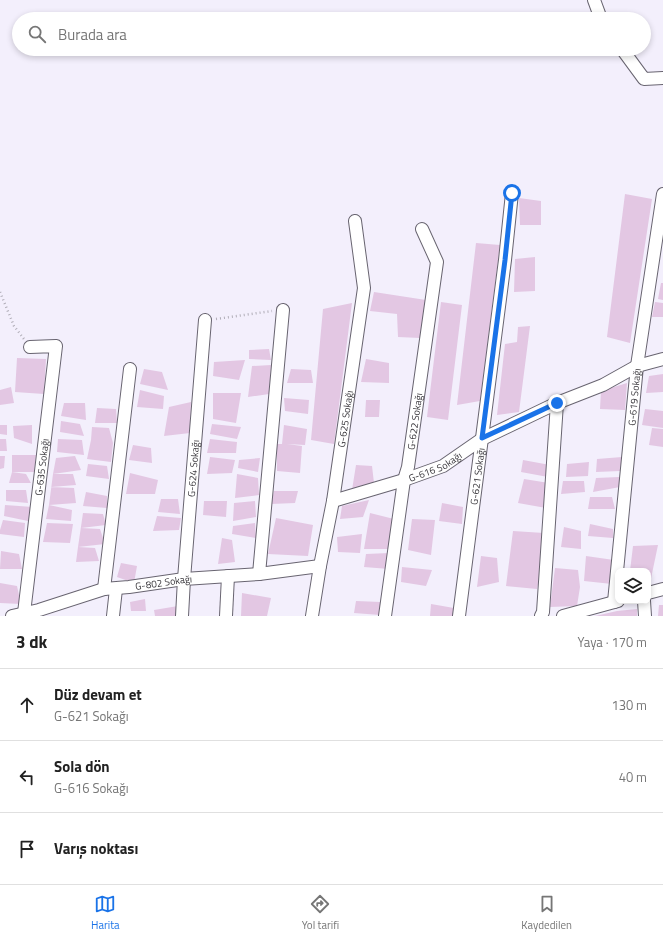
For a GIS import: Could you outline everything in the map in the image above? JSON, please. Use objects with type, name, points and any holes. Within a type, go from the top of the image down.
[{"type":"street","points":[[594,0],[598,12]]},
{"type":"street","points":[[627,56],[644,79],[663,78]]},
{"type":"street","name":"G-621 Sokağı","points":[[459,616],[505,260],[512,193]]},
{"type":"street","name":"G-619 Sokağı","points":[[619,568],[637,366],[663,194]]},
{"type":"street","name":"G-625 Sokağı","points":[[312,616],[333,501],[364,288],[355,221]]},
{"type":"street","name":"G-622 Sokağı","points":[[385,616],[404,480],[408,467],[436,262],[422,229]]},
{"type":"street","points":[[259,574],[283,310]]},
{"type":"street","name":"G-624 Sokağı","points":[[182,616],[205,320]]},
{"type":"street","name":"G-635 Sokağı","points":[[18,615],[56,346],[30,347]]},
{"type":"street","name":"G-616 Sokağı","points":[[333,501],[404,480],[443,466],[482,438],[557,403],[602,385],[637,366],[663,359]]},
{"type":"street","points":[[113,616],[110,589],[130,369]]},
{"type":"street","points":[[541,616],[543,612],[557,403]]},
{"type":"street","name":"G-802 Sokağı","points":[[18,615],[50,611],[110,589],[184,579],[259,574],[320,566]]},
{"type":"street","points":[[226,616],[228,576]]},
{"type":"street","points":[[651,592],[663,589]]},
{"type":"street","points":[[563,616],[576,614],[615,601]]},
{"type":"street","points":[[644,604],[645,616]]},
{"type":"path","points":[[0,292],[14,326],[30,347]]},
{"type":"path","points":[[205,320],[283,310]]},
{"type":"building","points":[[625,194],[652,199],[630,343],[607,337]]},
{"type":"building","points":[[519,198],[541,201],[541,225],[520,225]]},
{"type":"building","points":[[476,243],[500,245],[480,401],[457,405]]},
{"type":"building","points":[[535,257],[535,291],[514,292],[515,259]]},
{"type":"building","points":[[661,283],[663,283],[663,300],[658,299]]},
{"type":"building","points":[[374,292],[426,300],[420,338],[398,337],[397,314],[370,311]]},
{"type":"building","points":[[441,302],[462,305],[448,420],[427,417]]},
{"type":"building","points":[[655,302],[663,303],[663,317],[652,317]]},
{"type":"building","points":[[352,303],[334,444],[311,440],[323,309]]},
{"type":"building","points":[[530,326],[519,412],[497,415],[505,344],[517,342],[518,327]]},
{"type":"building","points":[[269,349],[271,360],[249,359],[249,350]]},
{"type":"building","points":[[17,358],[46,359],[44,394],[15,392]]},
{"type":"building","points":[[366,359],[389,363],[389,383],[361,382]]},
{"type":"building","points":[[245,360],[239,380],[213,376],[214,362]]},
{"type":"building","points":[[271,365],[269,394],[248,397],[252,366]]},
{"type":"building","points":[[144,369],[162,372],[168,390],[140,384]]},
{"type":"building","points":[[291,369],[311,370],[313,383],[287,383]]},
{"type":"building","points":[[663,374],[663,392],[646,393],[649,376]]},
{"type":"building","points":[[627,383],[625,410],[600,409],[601,391]]},
{"type":"building","points":[[11,387],[14,403],[0,405],[0,390]]},
{"type":"building","points":[[140,390],[164,396],[163,409],[137,407]]},
{"type":"building","points":[[213,393],[241,393],[236,423],[213,419]]},
{"type":"building","points":[[284,398],[309,400],[308,414],[285,411]]},
{"type":"building","points":[[366,400],[380,400],[379,417],[365,417]]},
{"type":"building","points":[[191,402],[190,433],[164,436],[169,407]]},
{"type":"building","points":[[64,403],[85,403],[86,420],[61,416]]},
{"type":"building","points":[[97,408],[116,409],[117,423],[95,423]]},
{"type":"building","points":[[645,409],[663,411],[663,428],[642,425]]},
{"type":"building","points":[[61,421],[80,424],[84,436],[60,432]]},
{"type":"building","points":[[212,424],[241,427],[237,439],[210,434]]},
{"type":"building","points":[[0,425],[7,425],[7,435],[0,434]]},
{"type":"building","points":[[32,425],[32,444],[14,438],[13,426]]},
{"type":"building","points":[[284,425],[307,429],[305,445],[287,444],[302,446],[300,473],[277,471],[277,444],[282,444]]},
{"type":"building","points":[[92,427],[109,428],[113,443],[111,462],[87,459]]},
{"type":"building","points":[[652,428],[663,429],[663,447],[649,445]]},
{"type":"building","points":[[0,439],[6,439],[7,451],[0,451]]},
{"type":"building","points":[[58,439],[82,440],[84,455],[57,452]]},
{"type":"building","points":[[210,439],[237,442],[236,453],[207,453]]},
{"type":"building","points":[[133,445],[151,448],[152,463],[129,460]]},
{"type":"building","points":[[12,455],[36,455],[34,472],[12,472]]},
{"type":"building","points":[[0,456],[5,456],[4,468],[0,469]]},
{"type":"building","points":[[75,456],[81,470],[53,474],[56,458]]},
{"type":"building","points":[[210,457],[235,460],[232,473],[207,474]]},
{"type":"building","points":[[622,457],[620,471],[596,472],[597,459]]},
{"type":"building","points":[[260,458],[258,472],[238,468],[239,460]]},
{"type":"building","points":[[523,460],[550,465],[548,477],[521,472]]},
{"type":"building","points":[[589,462],[588,476],[566,477],[567,464]]},
{"type":"building","points":[[88,464],[107,466],[109,479],[86,476]]},
{"type":"building","points":[[356,465],[372,466],[374,483],[352,490]]},
{"type":"building","points":[[12,472],[26,474],[31,483],[9,483]]},
{"type":"building","points":[[130,473],[158,480],[155,494],[126,494]]},
{"type":"building","points":[[53,474],[73,474],[76,485],[51,487]]},
{"type":"building","points":[[237,474],[258,478],[259,495],[235,498]]},
{"type":"building","points":[[619,477],[620,487],[593,492],[596,478]]},
{"type":"building","points":[[524,479],[549,483],[546,508],[518,503]]},
{"type":"building","points":[[563,481],[584,481],[585,492],[561,494]]},
{"type":"building","points":[[51,487],[74,488],[76,503],[49,505]]},
{"type":"building","points":[[6,490],[26,490],[28,503],[6,501]]},
{"type":"building","points":[[274,491],[298,491],[295,503],[271,504]]},
{"type":"building","points":[[86,492],[107,496],[107,508],[83,506]]},
{"type":"building","points":[[590,497],[612,497],[615,509],[588,509]]},
{"type":"building","points":[[161,499],[178,499],[180,514],[158,512]]},
{"type":"building","points":[[369,500],[363,517],[340,519],[342,506]]},
{"type":"building","points":[[204,501],[227,501],[226,517],[203,515]]},
{"type":"building","points":[[255,501],[256,517],[233,521],[234,503]]},
{"type":"building","points":[[442,503],[463,507],[462,524],[439,521]]},
{"type":"building","points":[[5,505],[33,507],[28,521],[4,516]]},
{"type":"building","points":[[49,505],[72,510],[71,521],[46,519]]},
{"type":"building","points":[[83,513],[103,514],[106,525],[81,528],[100,529],[105,544],[78,547]]},
{"type":"building","points":[[370,513],[394,519],[391,549],[364,549]]},
{"type":"building","points":[[157,516],[181,518],[179,530],[153,531]]},
{"type":"building","points":[[276,518],[313,525],[308,556],[268,554]]},
{"type":"building","points":[[412,519],[435,520],[431,555],[408,550]]},
{"type":"building","points":[[3,520],[25,523],[24,537],[0,534]]},
{"type":"building","points":[[47,523],[73,524],[70,543],[43,542]]},
{"type":"building","points":[[255,523],[256,538],[232,534],[233,526]]},
{"type":"building","points":[[590,524],[613,529],[613,538],[588,536]]},
{"type":"building","points":[[564,527],[581,531],[581,549],[561,547]]},
{"type":"building","points":[[513,531],[544,533],[543,561],[537,589],[506,586]]},
{"type":"building","points":[[362,534],[360,553],[338,552],[337,537]]},
{"type":"building","points":[[222,538],[232,540],[235,562],[218,564]]},
{"type":"building","points":[[658,545],[651,578],[651,568],[630,568],[633,546]]},
{"type":"building","points":[[78,547],[95,548],[99,561],[76,562]]},
{"type":"building","points":[[1,551],[19,554],[22,569],[0,569]]},
{"type":"building","points":[[389,553],[389,569],[364,567],[366,554]]},
{"type":"building","points":[[481,556],[497,558],[499,582],[477,587]]},
{"type":"building","points":[[586,556],[614,560],[612,584],[584,581]]},
{"type":"building","points":[[121,563],[137,566],[134,583],[117,577]]},
{"type":"building","points":[[402,567],[432,570],[426,586],[401,582]]},
{"type":"building","points":[[555,568],[578,570],[580,587],[577,606],[550,607]]},
{"type":"building","points":[[0,583],[17,586],[21,604],[0,603]]},
{"type":"building","points":[[242,593],[271,598],[267,616],[241,616]]},
{"type":"building","points":[[145,599],[146,611],[131,611],[130,602]]},
{"type":"building","points":[[356,601],[381,602],[380,615],[354,613]]},
{"type":"building","points":[[431,604],[454,608],[453,616],[430,616]]},
{"type":"building","points":[[659,605],[663,605],[663,616],[658,616]]},
{"type":"building","points":[[178,606],[179,616],[155,616],[154,610]]},
{"type":"building","points":[[637,609],[637,616],[595,616],[617,611]]},
{"type":"route","points":[[512,193],[482,438],[557,403]]}]
